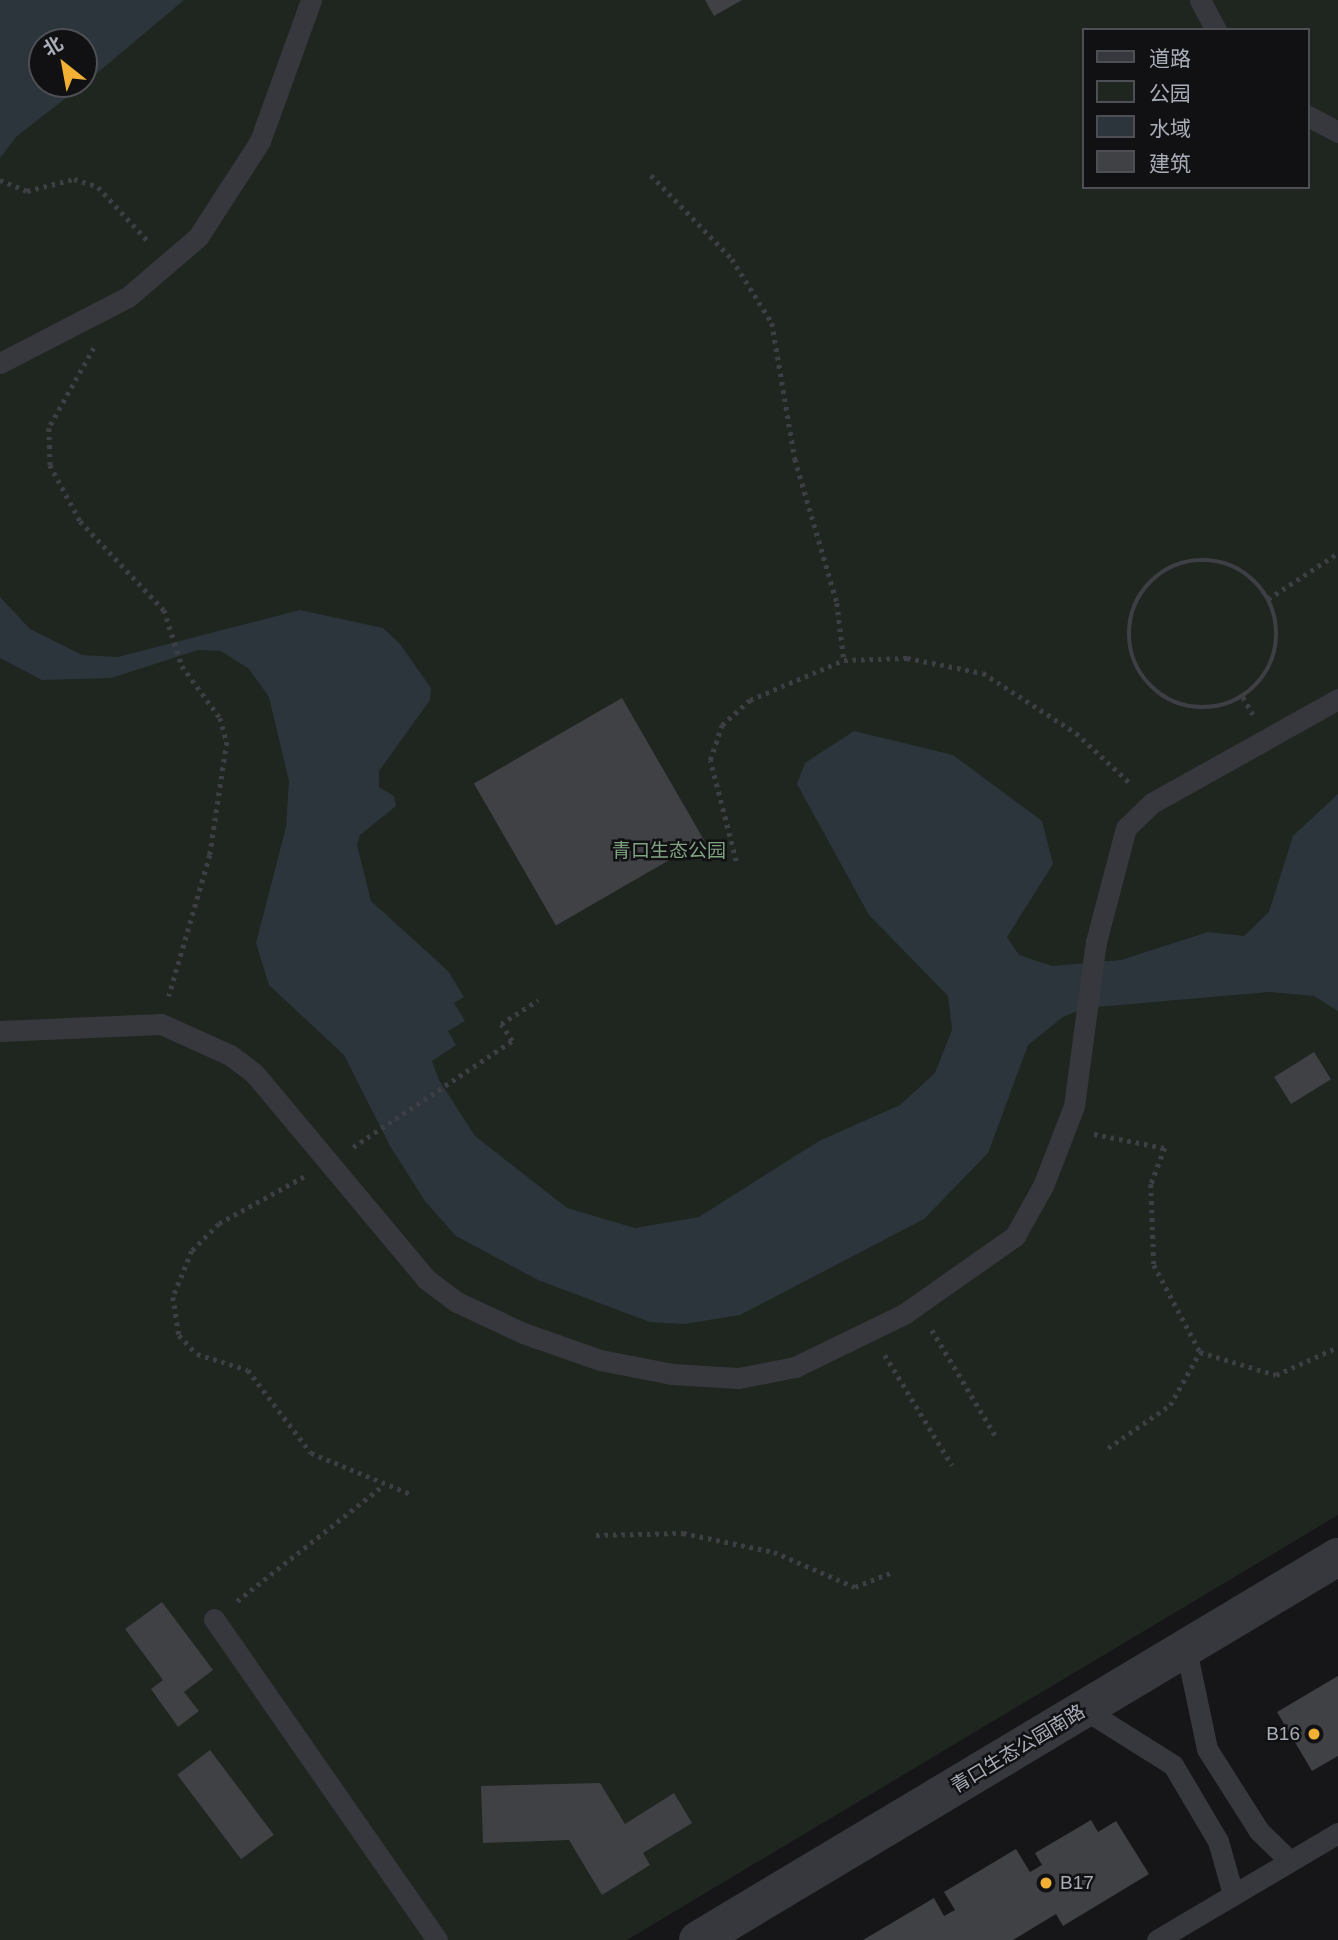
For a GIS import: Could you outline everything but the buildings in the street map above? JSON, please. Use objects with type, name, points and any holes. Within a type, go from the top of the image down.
[{"type":"street","name":"青口生态公园南路","points":[[698,1940],[1338,1557]]},
{"type":"lane","points":[[0,363],[128,297],[171,265],[221,206],[260,141],[311,0]]},
{"type":"lane","points":[[1200,0],[1215,28]]},
{"type":"lane","points":[[1310,117],[1338,132]]},
{"type":"lane","points":[[0,1031],[162,1024],[254,1073],[387,1239],[457,1302],[600,1360],[672,1374],[738,1378],[795,1367],[871,1331],[917,1305],[1015,1236],[1065,1128],[1117,846],[1126,828],[1152,803],[1338,699]]},
{"type":"lane","points":[[214,1619],[438,1940]]},
{"type":"lane","points":[[1186,1648],[1207,1749],[1259,1831],[1290,1861]]},
{"type":"lane","points":[[1084,1709],[1173,1765],[1228,1862],[1233,1894]]},
{"type":"lane","points":[[1157,1940],[1338,1833]]},
{"type":"path","points":[[652,175],[732,259],[772,323],[794,459],[837,603],[844,660]]},
{"type":"path","points":[[0,180],[27,191],[74,180],[98,187],[171,265]]},
{"type":"path","points":[[128,297],[60,406],[49,428],[48,453],[80,521],[164,610],[182,666],[220,718],[227,742],[210,855],[162,1024]]},
{"type":"path","points":[[1268,599],[1338,553]]},
{"type":"path","points":[[1211,560],[1231,565],[1268,599],[1278,626],[1271,665],[1231,704],[1175,704],[1158,694],[1135,665],[1129,637],[1133,608],[1172,566],[1211,560]]},
{"type":"path","points":[[736,861],[710,761],[722,725],[750,700],[844,660],[907,658],[984,673],[1076,733],[1152,803]]},
{"type":"path","points":[[371,1134],[512,1041],[501,1024],[538,1000]]},
{"type":"path","points":[[1065,1128],[1165,1148],[1151,1184],[1154,1265],[1200,1352],[1276,1375],[1338,1348]]},
{"type":"path","points":[[327,1164],[209,1231],[192,1251],[173,1310],[188,1345],[221,1366],[248,1370],[311,1453],[411,1494]]},
{"type":"path","points":[[917,1305],[997,1438]]},
{"type":"path","points":[[871,1331],[951,1465]]},
{"type":"path","points":[[1108,1448],[1170,1405],[1200,1352]]},
{"type":"path","points":[[214,1619],[384,1484]]},
{"type":"path","points":[[596,1535],[709,1539],[774,1552],[855,1587],[892,1572]]},
{"type":"green space","name":"青口生态公园","points":[[0,0],[1338,0],[1338,1515],[627,1940],[0,1940]]},
{"type":"water","points":[[0,0],[184,0],[98,72],[98,28],[28,28],[28,98],[66,98],[17,136],[0,158]]},
{"type":"water","points":[[0,597],[30,629],[82,655],[118,657],[300,610],[383,628],[400,644],[431,688],[430,700],[379,771],[379,787],[394,796],[396,806],[360,835],[357,845],[371,901],[448,971],[464,997],[454,1003],[465,1021],[448,1031],[456,1045],[432,1061],[439,1080],[475,1136],[567,1208],[635,1228],[699,1217],[819,1141],[900,1105],[935,1073],[952,1030],[948,996],[869,915],[797,784],[805,763],[854,731],[953,755],[1042,821],[1053,864],[1007,937],[1019,955],[1052,966],[1121,960],[1208,932],[1244,936],[1269,912],[1293,836],[1338,794],[1338,1011],[1314,996],[1269,992],[1085,1008],[1063,1017],[1028,1045],[988,1153],[924,1219],[740,1315],[684,1324],[650,1322],[538,1280],[456,1236],[425,1201],[390,1146],[344,1055],[269,985],[256,943],[286,827],[289,781],[269,697],[249,669],[221,651],[198,650],[111,678],[42,680],[0,658]]},
{"type":"place","name":"B16","points":[[1314,1734]]},
{"type":"place","name":"B17","points":[[1046,1883]]}]
